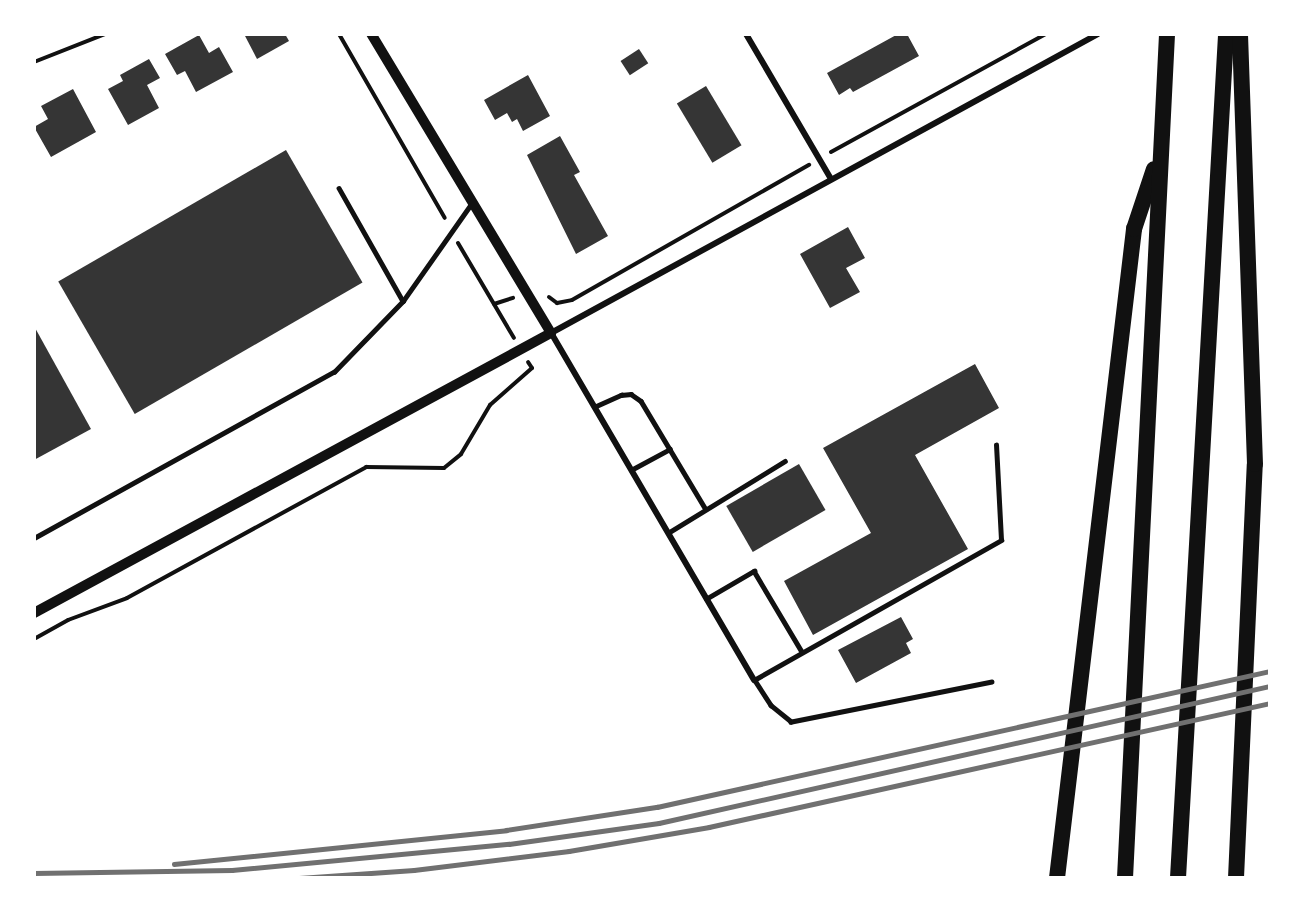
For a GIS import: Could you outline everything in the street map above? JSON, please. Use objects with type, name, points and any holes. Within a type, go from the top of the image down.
[{"type":"highway","points":[[1125,878],[1167,34]]},
{"type":"highway","points":[[1178,878],[1226,34]]},
{"type":"highway","points":[[1236,878],[1255,464],[1240,34]]},
{"type":"highway","points":[[1057,878],[1134,229],[1161,148]]},
{"type":"street","points":[[371,34],[551,333],[754,680]]},
{"type":"street","points":[[746,34],[831,179]]},
{"type":"street","points":[[34,614],[1098,34]]},
{"type":"lane","points":[[339,188],[403,301]]},
{"type":"lane","points":[[34,538],[334,372],[403,301],[472,202]]},
{"type":"lane","points":[[594,407],[632,394],[641,401],[705,508]]},
{"type":"lane","points":[[992,682],[791,722],[771,706],[754,680],[1001,540],[996,445]]},
{"type":"lane","points":[[631,470],[670,449]]},
{"type":"lane","points":[[668,532],[785,461]]},
{"type":"lane","points":[[706,599],[754,571],[802,652]]},
{"type":"path","points":[[34,62],[105,34]]},
{"type":"path","points":[[339,34],[494,304]]},
{"type":"path","points":[[546,294],[557,303],[572,300],[819,159],[1046,34]]},
{"type":"path","points":[[34,639],[68,620],[127,598],[366,467],[444,468],[461,454],[496,399],[532,368]]},
{"type":"building","points":[[244,34],[285,34],[289,41],[257,59]]},
{"type":"building","points":[[898,34],[907,34],[919,56],[853,92],[850,88],[839,95],[827,73]]},
{"type":"building","points":[[199,35],[209,53],[219,47],[233,72],[196,92],[185,71],[177,75],[165,54]]},
{"type":"building","points":[[639,49],[648,63],[630,75],[621,61]]},
{"type":"building","points":[[149,59],[160,78],[147,85],[159,108],[128,125],[108,89],[123,81],[120,75]]},
{"type":"building","points":[[528,75],[550,116],[523,131],[517,119],[512,122],[507,113],[495,120],[484,100]]},
{"type":"building","points":[[706,86],[742,145],[712,163],[677,104]]},
{"type":"building","points":[[73,89],[96,132],[51,157],[34,127],[48,119],[41,106]]},
{"type":"building","points":[[560,136],[580,172],[574,175],[608,236],[576,254],[527,155]]},
{"type":"building","points":[[286,150],[363,283],[135,414],[58,282]]},
{"type":"building","points":[[848,227],[865,258],[846,268],[860,292],[830,308],[800,254]]},
{"type":"building","points":[[34,326],[91,429],[34,460]]},
{"type":"building","points":[[975,364],[999,408],[915,455],[968,549],[813,635],[784,581],[871,533],[823,448]]},
{"type":"building","points":[[799,464],[826,510],[753,552],[726,506]]},
{"type":"building","points":[[901,617],[913,639],[906,643],[911,653],[856,683],[838,650]]},
{"type":"railway","points":[[174,864],[506,830],[657,807],[1270,671]]},
{"type":"railway","points":[[34,873],[232,870],[509,844],[659,823],[1270,686]]},
{"type":"railway","points":[[299,878],[414,870],[569,851],[709,827],[1270,703]]}]
